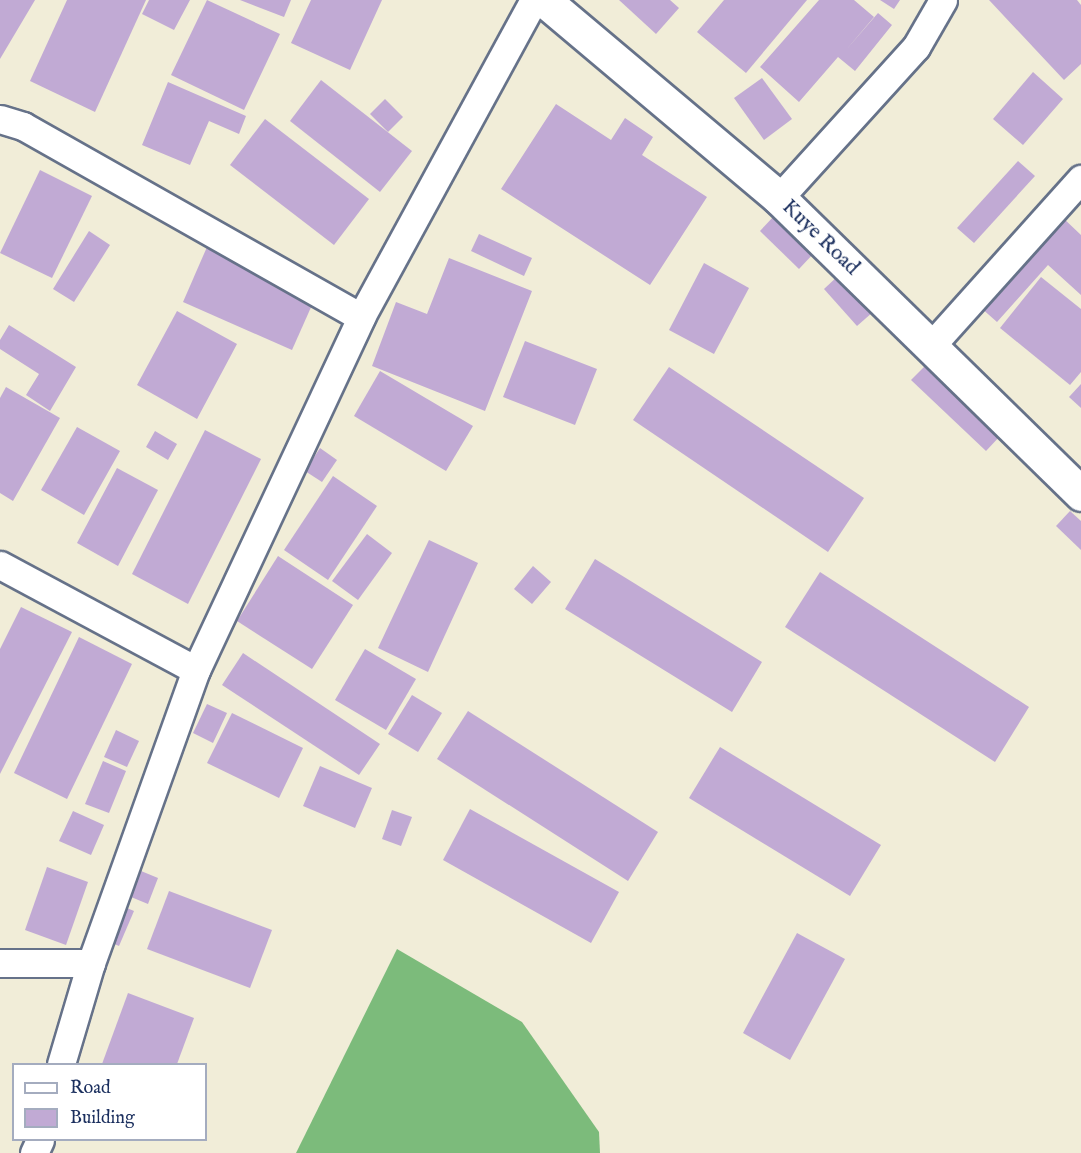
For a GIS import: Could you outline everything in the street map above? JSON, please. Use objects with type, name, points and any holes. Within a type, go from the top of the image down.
[{"type":"street","points":[[62,1063],[91,963],[196,670],[361,317],[534,0]]},
{"type":"street","name":"Kuye Road","points":[[544,0],[779,198],[1081,494]]},
{"type":"street","points":[[779,198],[916,47],[943,0]]},
{"type":"street","points":[[0,119],[23,126],[361,317]]},
{"type":"street","points":[[930,347],[1081,179]]},
{"type":"street","points":[[0,565],[196,670]]},
{"type":"street","points":[[0,963],[91,963]]},
{"type":"green space","points":[[397,949],[522,1022],[599,1132],[600,1153],[296,1153]]},
{"type":"building","points":[[0,0],[35,0],[0,59]]},
{"type":"building","points":[[67,0],[146,0],[95,112],[30,81]]},
{"type":"building","points":[[149,0],[190,0],[174,30],[142,14]]},
{"type":"building","points":[[207,0],[280,34],[244,110],[171,75]]},
{"type":"building","points":[[240,0],[291,0],[284,17]]},
{"type":"building","points":[[311,0],[382,0],[350,70],[291,43]]},
{"type":"building","points":[[619,0],[670,0],[679,8],[656,34]]},
{"type":"building","points":[[724,0],[807,0],[746,73],[697,32]]},
{"type":"building","points":[[819,0],[854,0],[874,17],[846,50],[878,13],[892,25],[855,71],[838,57],[799,102],[760,67]]},
{"type":"building","points":[[880,0],[900,0],[894,9]]},
{"type":"building","points":[[989,0],[1077,0],[1081,5],[1081,64],[1064,80]]},
{"type":"building","points":[[1033,72],[1063,99],[1023,145],[993,119]]},
{"type":"building","points":[[762,78],[792,119],[764,140],[734,98]]},
{"type":"building","points":[[321,80],[412,151],[380,192],[290,121]]},
{"type":"building","points":[[168,82],[246,116],[239,134],[209,121],[190,165],[142,145]]},
{"type":"building","points":[[385,99],[403,117],[388,132],[370,114]]},
{"type":"building","points":[[556,104],[611,140],[625,118],[653,137],[642,155],[707,197],[650,285],[501,189]]},
{"type":"building","points":[[265,119],[369,199],[334,245],[230,165]]},
{"type":"building","points":[[1018,161],[1035,176],[974,243],[957,228]]},
{"type":"building","points":[[40,170],[92,196],[52,278],[0,253]]},
{"type":"building","points":[[775,215],[815,252],[799,269],[760,231]]},
{"type":"building","points":[[1061,216],[1081,235],[1081,295],[1048,265],[997,322],[980,307]]},
{"type":"building","points":[[89,231],[110,245],[74,302],[53,289]]},
{"type":"building","points":[[479,234],[532,258],[524,276],[471,251]]},
{"type":"building","points":[[207,247],[316,296],[292,350],[183,302]]},
{"type":"building","points":[[449,258],[532,291],[485,411],[372,366],[396,302],[427,314]]},
{"type":"building","points":[[704,263],[749,288],[714,354],[669,330]]},
{"type":"building","points":[[839,275],[873,312],[857,326],[824,289]]},
{"type":"building","points":[[1041,277],[1081,309],[1081,372],[1070,385],[1000,328]]},
{"type":"building","points":[[177,311],[237,344],[197,419],[137,385]]},
{"type":"building","points":[[9,325],[76,367],[50,411],[26,395],[39,374],[0,349],[0,340]]},
{"type":"building","points":[[525,341],[597,369],[575,425],[503,397]]},
{"type":"building","points":[[927,364],[1001,435],[986,451],[911,380]]},
{"type":"building","points":[[669,367],[864,498],[828,552],[633,420]]},
{"type":"building","points":[[380,371],[473,426],[446,471],[354,416]]},
{"type":"building","points":[[1081,384],[1081,408],[1069,397]]},
{"type":"building","points":[[6,387],[60,418],[13,501],[0,493],[0,398]]},
{"type":"building","points":[[77,427],[120,451],[84,515],[41,490]]},
{"type":"building","points":[[205,430],[261,459],[188,604],[132,574]]},
{"type":"building","points":[[155,431],[177,444],[168,460],[146,447]]},
{"type":"building","points":[[320,448],[337,460],[322,482],[305,471]]},
{"type":"building","points":[[117,468],[158,490],[118,566],[77,543]]},
{"type":"building","points":[[333,476],[377,506],[328,580],[284,550]]},
{"type":"building","points":[[1070,511],[1081,521],[1081,550],[1056,526]]},
{"type":"building","points":[[367,534],[392,553],[358,600],[332,581]]},
{"type":"building","points":[[429,540],[478,563],[428,672],[378,648]]},
{"type":"building","points":[[278,556],[353,605],[312,669],[237,621]]},
{"type":"building","points":[[595,559],[762,662],[732,712],[565,609]]},
{"type":"building","points":[[533,566],[551,582],[532,604],[514,589]]},
{"type":"building","points":[[820,572],[1029,707],[995,762],[785,627]]},
{"type":"building","points":[[21,607],[72,632],[0,774],[0,649]]},
{"type":"building","points":[[79,637],[132,664],[67,799],[14,773]]},
{"type":"building","points":[[365,649],[416,679],[386,730],[335,700]]},
{"type":"building","points":[[243,653],[380,744],[359,775],[222,685]]},
{"type":"building","points":[[412,695],[442,713],[418,752],[388,734]]},
{"type":"building","points":[[207,704],[227,713],[213,743],[193,733]]},
{"type":"building","points":[[468,711],[658,832],[628,881],[437,759]]},
{"type":"building","points":[[232,713],[303,748],[279,798],[207,763]]},
{"type":"building","points":[[116,730],[139,741],[127,767],[104,757]]},
{"type":"building","points":[[720,747],[881,845],[850,896],[689,798]]},
{"type":"building","points":[[103,761],[126,771],[109,813],[85,804]]},
{"type":"building","points":[[320,766],[372,788],[355,828],[303,806]]},
{"type":"building","points":[[470,809],[619,892],[591,943],[443,860]]},
{"type":"building","points":[[392,810],[412,817],[401,846],[382,839]]},
{"type":"building","points":[[73,811],[104,825],[91,855],[59,841]]},
{"type":"building","points":[[47,867],[88,882],[66,945],[25,930]]},
{"type":"building","points":[[141,871],[158,878],[148,904],[131,897]]},
{"type":"building","points":[[169,891],[272,930],[250,988],[147,949]]},
{"type":"building","points":[[120,905],[134,911],[119,946],[105,940]]},
{"type":"building","points":[[797,933],[845,959],[790,1060],[743,1033]]},
{"type":"building","points":[[128,993],[194,1018],[177,1063],[102,1063]]}]
